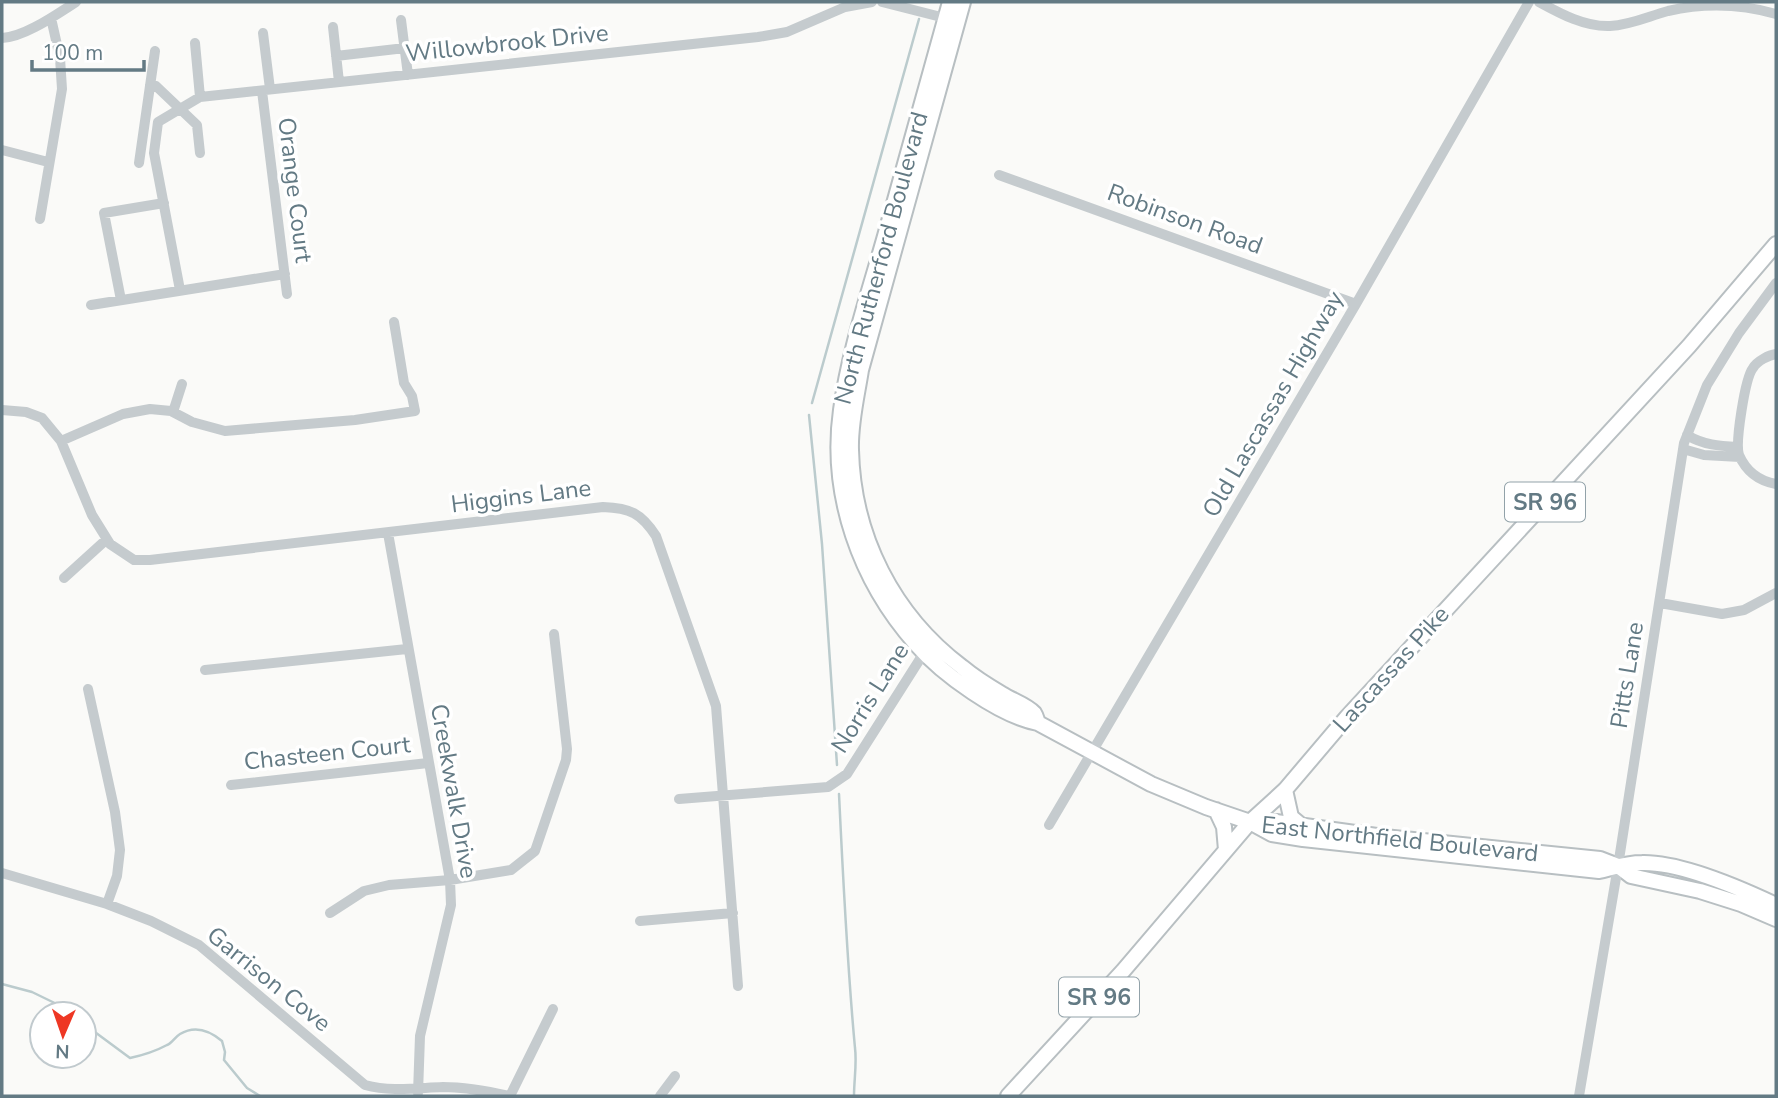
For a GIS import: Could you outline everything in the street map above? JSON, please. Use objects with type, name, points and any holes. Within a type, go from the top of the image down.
[{"type":"main road","name":"North Rutherford Boulevard","points":[[950,2],[850,365],[841,412],[838,446],[841,486],[850,527],[863,565],[882,600],[961,684],[1022,720],[1038,723],[1151,784],[1250,822]]},
{"type":"main road","name":"North Rutherford Boulevard","points":[[928,647],[886,583],[861,522],[851,448],[861,370],[963,2]]},
{"type":"main road","name":"Lascassas Pike","points":[[1008,1096],[1123,971],[1250,822],[1285,790],[1347,717],[1689,346],[1776,244]]},
{"type":"main road","points":[[1285,790],[1291,817],[1304,827]]},
{"type":"main road","points":[[1216,810],[1224,827],[1226,850]]},
{"type":"main road","name":"East Northfield Boulevard","points":[[1250,822],[1276,822],[1501,855]]},
{"type":"main road","name":"East Northfield Boulevard","points":[[1250,822],[1272,834],[1303,839],[1501,855],[1600,859],[1618,866],[1631,876],[1700,891],[1776,919]]},
{"type":"main road","name":"East Northfield Boulevard","points":[[1618,866],[1642,863],[1687,870],[1739,888],[1776,905]]},
{"type":"street","points":[[2,38],[51,18],[76,2]]},
{"type":"street","name":"Willowbrook Drive","points":[[164,203],[154,153],[158,122],[201,97],[758,37],[787,32],[845,7],[872,2]]},
{"type":"street","points":[[882,2],[945,18]]},
{"type":"street","name":"Old Lascassas Highway","points":[[1049,825],[1356,304],[1529,2]]},
{"type":"street","points":[[1539,2],[1580,22],[1609,26],[1698,6],[1728,5],[1776,14]]},
{"type":"street","points":[[40,219],[62,89],[60,58],[51,18]]},
{"type":"street","points":[[401,20],[408,75]]},
{"type":"street","points":[[333,27],[339,82]]},
{"type":"street","name":"Orange Court","points":[[263,33],[266,90],[287,294]]},
{"type":"street","points":[[195,43],[201,97]]},
{"type":"street","points":[[336,56],[405,48]]},
{"type":"street","points":[[139,163],[155,51]]},
{"type":"street","points":[[150,85],[156,86],[197,125],[200,153]]},
{"type":"street","points":[[2,150],[48,162]]},
{"type":"street","name":"Robinson Road","points":[[999,175],[1356,304]]},
{"type":"street","points":[[121,300],[104,213],[164,203],[180,290]]},
{"type":"street","points":[[90,304],[285,274]]},
{"type":"street","name":"Pitts Lane","points":[[1579,1096],[1683,449],[1707,385],[1739,333],[1776,283]]},
{"type":"street","points":[[61,441],[122,414],[150,409],[173,412],[203,426],[225,431],[355,420],[415,411],[412,396],[404,383],[394,322]]},
{"type":"street","points":[[1776,354],[1769,355],[1753,367],[1744,392],[1739,452],[1750,472],[1760,480],[1776,484]]},
{"type":"street","points":[[173,412],[182,384]]},
{"type":"street","name":"Higgins Lane","points":[[2,410],[26,412],[42,418],[61,441],[92,515],[110,544],[134,560],[603,507],[625,508],[645,520],[656,536],[716,706],[738,986]]},
{"type":"street","points":[[1687,435],[1696,441],[1739,452]]},
{"type":"street","points":[[1683,449],[1704,455],[1739,452]]},
{"type":"street","name":"Creekwalk Drive","points":[[388,533],[450,880],[451,905],[420,1036],[418,1093]]},
{"type":"street","points":[[64,578],[107,539]]},
{"type":"street","points":[[1660,603],[1722,614],[1744,610],[1776,593]]},
{"type":"street","points":[[330,913],[364,891],[511,870],[535,851],[566,760],[567,749],[554,634]]},
{"type":"street","name":"Norris Lane","points":[[679,799],[828,788],[847,774],[928,647]]},
{"type":"street","points":[[205,670],[407,649]]},
{"type":"street","points":[[88,689],[115,812],[120,850],[117,876],[107,905]]},
{"type":"street","name":"Chasteen Court","points":[[231,785],[428,763]]},
{"type":"street","name":"Garrison Cove","points":[[2,873],[151,921],[199,945],[365,1085],[384,1090],[418,1093],[444,1087],[479,1089],[509,1096]]},
{"type":"street","points":[[640,921],[733,913]]},
{"type":"street","points":[[509,1096],[553,1009]]},
{"type":"street","points":[[660,1096],[675,1076]]},
{"type":"waterway","points":[[812,403],[919,19]]},
{"type":"waterway","points":[[809,415],[822,544],[837,765]]},
{"type":"waterway","points":[[839,794],[847,953],[856,1054],[854,1096]]},
{"type":"waterway","points":[[2,984],[32,992],[48,1000]]},
{"type":"waterway","points":[[98,1034],[130,1058],[169,1044],[186,1031],[196,1029],[207,1032],[222,1041],[224,1060],[247,1088],[260,1096]]}]
